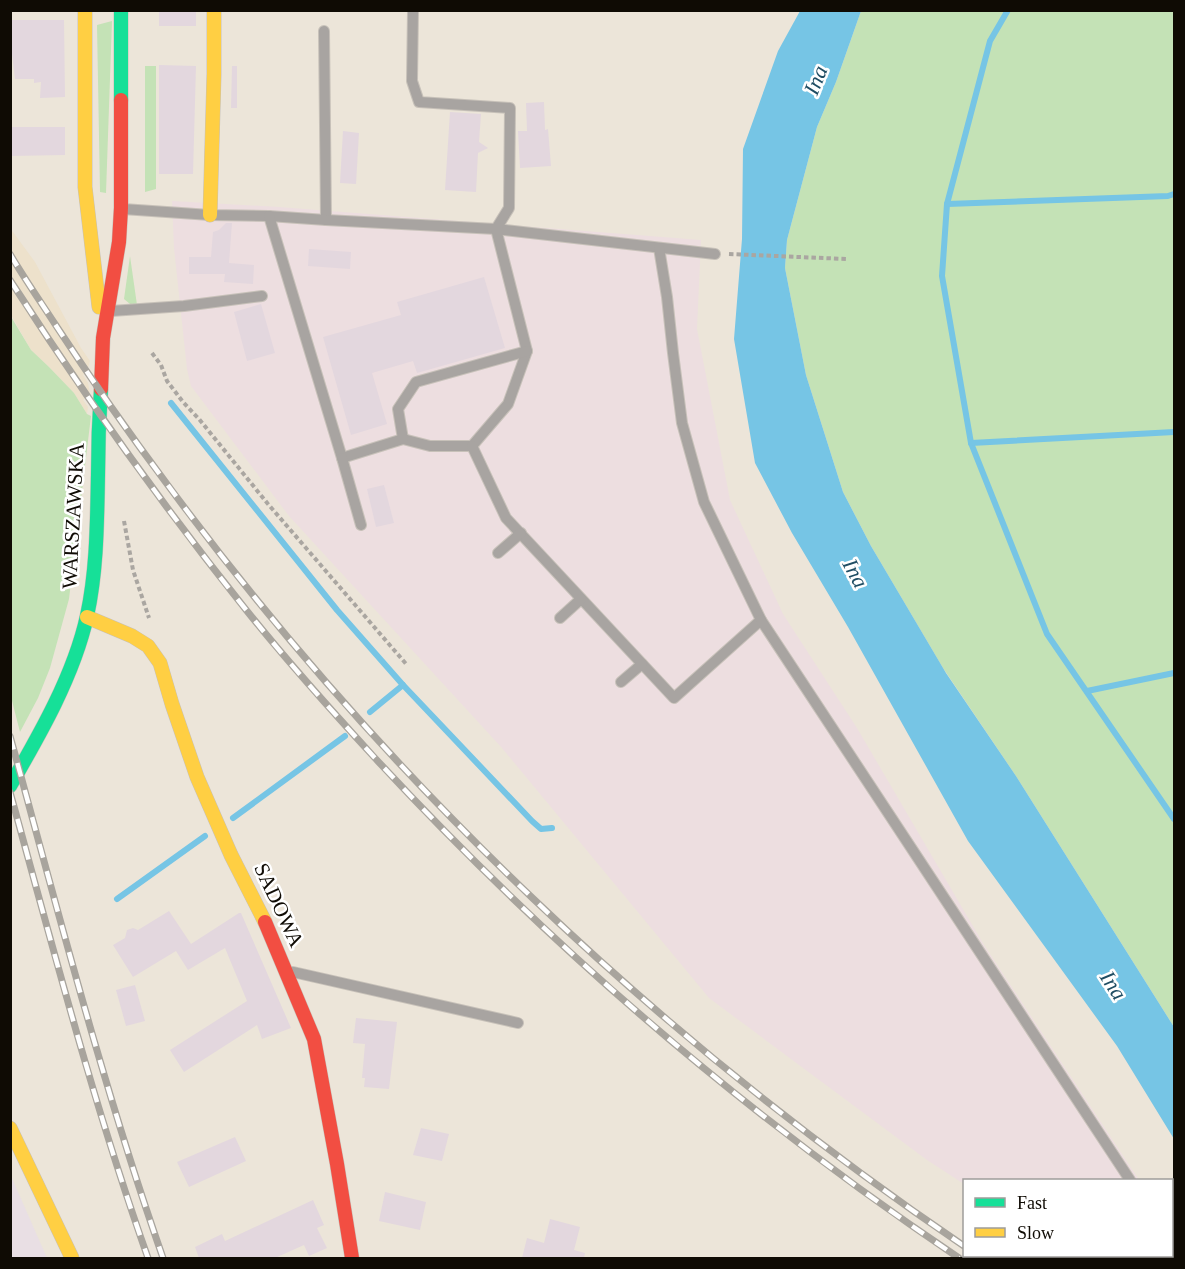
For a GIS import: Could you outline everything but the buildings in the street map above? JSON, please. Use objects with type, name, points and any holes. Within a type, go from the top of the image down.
[{"type":"main road","name":"WARSZAWSKA","points":[[85,10],[85,188],[103,338]]},
{"type":"main road","name":"WARSZAWSKA","points":[[10,786],[41,732],[78,649],[93,584],[97,539],[103,338],[119,242],[111,208],[121,10]]},
{"type":"main road","points":[[210,215],[214,10]]},
{"type":"main road","points":[[85,188],[94,204],[111,208]]},
{"type":"main road","name":"SADOWA","points":[[87,617],[132,636],[147,646],[160,663],[171,704],[197,777],[231,855],[262,914],[314,1039],[352,1258]]},
{"type":"main road","points":[[11,1129],[72,1258]]},
{"type":"lane","points":[[342,458],[403,439],[430,446],[472,446],[508,404],[527,351],[496,229],[509,208],[510,108],[419,102],[412,81],[413,10]]},
{"type":"lane","points":[[324,31],[326,220]]},
{"type":"lane","points":[[111,208],[496,229],[715,254]]},
{"type":"lane","points":[[269,216],[361,525]]},
{"type":"lane","points":[[659,248],[668,297],[682,423],[704,502],[760,620],[1129,1179]]},
{"type":"lane","points":[[108,311],[184,306],[262,296]]},
{"type":"lane","points":[[403,439],[398,409],[416,382],[527,351]]},
{"type":"lane","points":[[472,446],[506,518],[674,698],[760,620]]},
{"type":"lane","points":[[498,553],[520,533]]},
{"type":"lane","points":[[560,618],[581,598]]},
{"type":"lane","points":[[621,682],[642,664]]},
{"type":"lane","points":[[286,971],[518,1023]]},
{"type":"path","points":[[715,254],[846,259]]},
{"type":"path","points":[[152,353],[161,365],[167,381],[183,402],[200,419],[268,504],[407,665]]},
{"type":"path","points":[[123,516],[133,570],[150,620]]},
{"type":"shaded area","points":[[172,201],[279,207],[701,240],[697,329],[730,500],[783,614],[857,728],[984,945],[1138,1179],[963,1179],[963,1183],[927,1160],[709,998],[502,748],[289,516],[191,386],[187,369],[174,248]]},
{"type":"shaded area","points":[[10,228],[35,262],[90,361],[83,375],[88,383],[90,394],[83,400],[88,407],[87,414],[74,393],[31,350],[11,315]]},
{"type":"shaded area","points":[[11,1176],[47,1258],[11,1258]]},
{"type":"shaded area","points":[[1173,1228],[1174,1230],[1174,1258],[1080,1257],[1173,1257]]},
{"type":"green space","points":[[861,11],[1174,11],[1174,1027],[1016,776],[943,668],[871,546],[843,492],[806,375],[785,268],[787,240],[817,127],[836,82]]},
{"type":"green space","points":[[112,21],[106,193],[100,192],[97,25]]},
{"type":"green space","points":[[145,66],[156,66],[156,189],[145,192]]},
{"type":"green space","points":[[130,256],[137,305],[130,304],[124,299]]},
{"type":"green space","points":[[10,315],[31,350],[74,393],[87,414],[91,416],[69,599],[50,668],[38,698],[20,732],[10,693]]},
{"type":"water","name":"Ina","points":[[800,11],[861,11],[836,82],[817,127],[787,240],[785,268],[806,375],[843,492],[871,546],[946,673],[1016,776],[1174,1027],[1174,1139],[1117,1046],[968,841],[848,627],[792,533],[755,463],[734,339],[742,239],[743,149],[778,51]]},
{"type":"waterway","points":[[1008,10],[990,41],[947,204],[942,276],[971,443],[1047,634],[1174,819]]},
{"type":"waterway","points":[[947,204],[1174,194]]},
{"type":"waterway","points":[[171,403],[337,610],[403,685],[532,821],[541,829],[552,828]]},
{"type":"waterway","points":[[971,443],[1174,432]]},
{"type":"waterway","points":[[1087,691],[1174,673]]},
{"type":"waterway","points":[[370,712],[403,685]]},
{"type":"waterway","points":[[233,818],[345,736]]},
{"type":"waterway","points":[[117,899],[205,836]]},
{"type":"railway","points":[[10,254],[124,425],[252,594],[341,700],[435,801],[534,899],[636,993],[742,1082],[851,1166],[963,1245]]},
{"type":"railway","points":[[10,280],[124,449],[215,571],[309,685],[441,827],[509,895],[652,1025],[802,1146],[959,1258]]},
{"type":"railway","points":[[10,736],[101,1064],[163,1258]]},
{"type":"railway","points":[[10,792],[92,1085],[148,1258]]},
{"type":"traffic: fast","points":[[121,10],[121,100]]},
{"type":"traffic: fast","points":[[10,786],[65,682],[87,616],[96,546],[101,389]]},
{"type":"traffic: slow","points":[[85,10],[85,187],[99,307]]},
{"type":"traffic: slow","points":[[210,215],[214,10]]},
{"type":"traffic: slow","points":[[87,617],[132,636],[148,646],[160,663],[197,777],[231,855],[265,922]]},
{"type":"traffic: slow","points":[[10,1128],[72,1258]]},
{"type":"traffic: jam","points":[[101,389],[103,338],[119,242],[121,100]]},
{"type":"traffic: jam","points":[[265,922],[314,1039],[352,1258]]}]
